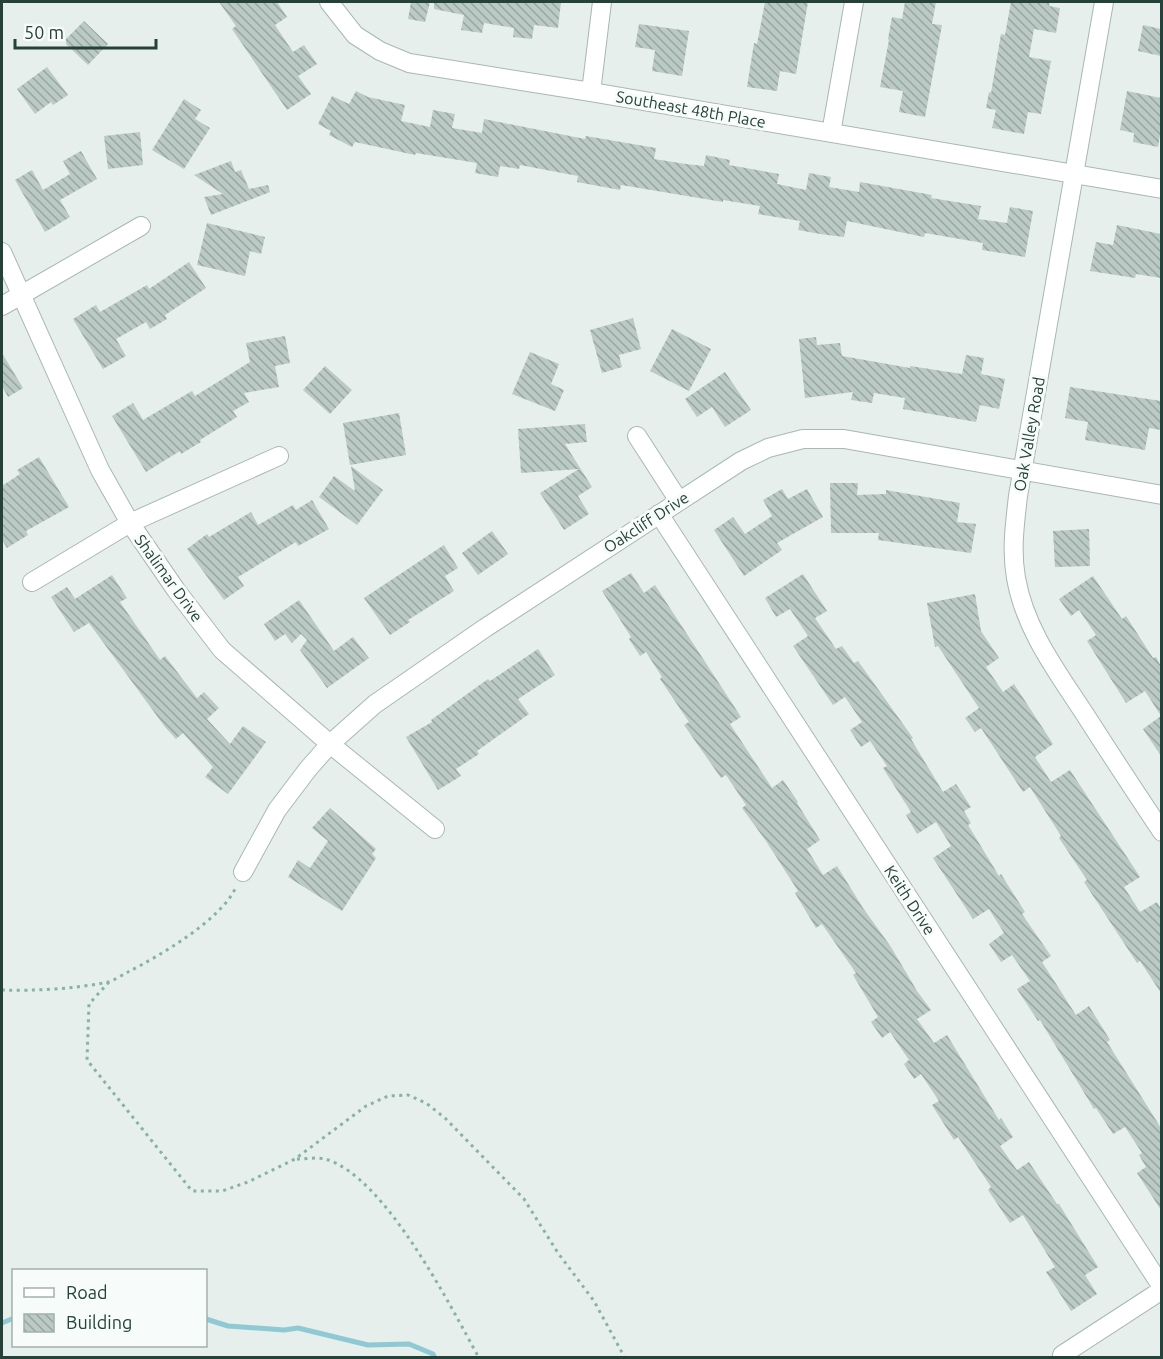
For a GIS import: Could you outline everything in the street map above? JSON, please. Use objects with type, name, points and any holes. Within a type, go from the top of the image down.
[{"type":"street","name":"Southeast 48th Place","points":[[329,2],[355,35],[380,51],[408,63],[1161,189]]},
{"type":"street","points":[[591,92],[602,2]]},
{"type":"street","points":[[831,133],[854,2]]},
{"type":"street","name":"Oak Valley Road","points":[[1104,2],[1013,540],[1016,578],[1027,616],[1047,657],[1161,831]]},
{"type":"street","points":[[2,306],[141,226]]},
{"type":"street","name":"Shalimar Drive","points":[[2,252],[100,470],[130,524],[176,590],[222,650],[330,744],[435,829]]},
{"type":"street","points":[[637,436],[679,501]]},
{"type":"street","name":"Oakcliff Drive","points":[[243,872],[277,810],[308,769],[330,744],[375,704],[485,628],[741,460],[768,448],[803,440],[844,439],[1161,495]]},
{"type":"street","points":[[32,582],[130,524],[279,456]]},
{"type":"street","name":"Keith Drive","points":[[659,514],[1161,1288]]},
{"type":"street","points":[[1062,1355],[1161,1288]]},
{"type":"path","points":[[2,990],[32,991],[109,982],[158,957],[199,927],[231,898],[243,872]]},
{"type":"path","points":[[109,982],[89,1004],[87,1060],[192,1191],[222,1191],[248,1182],[295,1159],[366,1106],[388,1096],[408,1095],[426,1103],[445,1118],[524,1199],[558,1253],[594,1301],[625,1358]]},
{"type":"path","points":[[295,1159],[324,1159],[337,1164],[352,1172],[374,1194],[401,1228],[439,1284],[479,1358]]},
{"type":"building","points":[[219,2],[277,2],[287,17],[275,25],[293,52],[304,45],[317,64],[298,76],[311,94],[287,110],[232,29],[236,26]]},
{"type":"building","points":[[411,2],[430,2],[425,22],[408,19]]},
{"type":"building","points":[[434,2],[561,2],[558,28],[534,25],[532,39],[513,37],[514,28],[484,23],[482,33],[461,30],[464,15],[434,9]]},
{"type":"building","points":[[765,2],[808,2],[796,74],[780,71],[777,91],[747,87],[754,43],[757,44]]},
{"type":"building","points":[[905,2],[936,2],[932,24],[942,25],[925,117],[899,112],[903,91],[880,87],[892,17],[902,19]]},
{"type":"building","points":[[1011,2],[1050,2],[1049,6],[1060,8],[1056,33],[1034,29],[1029,57],[1051,61],[1041,114],[1028,112],[1024,134],[992,128],[996,110],[986,108],[989,92],[991,93],[1001,34],[1005,35]]},
{"type":"building","points":[[84,21],[108,44],[88,65],[66,44],[66,39]]},
{"type":"building","points":[[639,24],[689,31],[682,76],[652,71],[655,50],[635,47]]},
{"type":"building","points":[[1143,25],[1161,29],[1161,56],[1138,51]]},
{"type":"building","points":[[47,67],[68,95],[53,105],[51,102],[35,114],[17,89]]},
{"type":"building","points":[[356,91],[368,97],[405,105],[401,121],[430,127],[433,110],[455,114],[452,128],[482,133],[484,119],[585,139],[586,136],[656,148],[654,159],[704,166],[706,155],[730,160],[729,165],[779,174],[777,184],[806,190],[809,173],[831,177],[829,187],[859,192],[860,182],[932,195],[931,198],[981,206],[978,219],[1007,223],[1010,207],[1033,211],[1025,257],[982,250],[983,243],[925,233],[924,237],[847,221],[844,237],[820,234],[798,230],[800,221],[758,214],[760,206],[621,185],[620,190],[577,182],[578,176],[520,165],[519,169],[500,166],[498,177],[475,173],[477,163],[416,153],[415,155],[355,142],[352,147],[329,135],[331,131],[318,124],[332,96],[349,104]]},
{"type":"building","points":[[1127,91],[1161,98],[1161,129],[1158,147],[1133,142],[1134,133],[1120,130]]},
{"type":"building","points":[[184,99],[201,110],[195,119],[210,128],[184,169],[152,150]]},
{"type":"building","points":[[140,132],[143,165],[108,169],[104,136]]},
{"type":"building","points":[[81,151],[97,179],[60,200],[70,217],[45,232],[15,180],[32,170],[43,190],[70,174],[63,161]]},
{"type":"building","points":[[231,161],[235,172],[241,170],[249,189],[268,185],[270,192],[211,215],[204,197],[223,194],[194,175]]},
{"type":"building","points":[[207,223],[265,237],[261,254],[250,251],[245,276],[197,265]]},
{"type":"building","points":[[1117,225],[1161,234],[1161,278],[1136,274],[1135,278],[1090,271],[1096,242],[1113,245]]},
{"type":"building","points":[[189,262],[206,288],[165,315],[167,319],[150,329],[146,322],[116,339],[126,356],[103,369],[73,319],[96,305],[100,312],[147,285],[149,289]]},
{"type":"building","points":[[633,318],[641,349],[619,355],[622,367],[602,373],[590,330]]},
{"type":"building","points":[[672,329],[711,349],[689,391],[650,371]]},
{"type":"building","points":[[285,336],[290,363],[275,366],[279,387],[244,393],[249,402],[233,411],[237,417],[200,440],[201,442],[181,454],[180,451],[146,472],[112,416],[133,403],[143,420],[192,391],[195,396],[250,362],[246,343]]},
{"type":"building","points":[[816,337],[817,345],[840,343],[842,356],[910,368],[910,366],[962,374],[966,355],[984,358],[981,374],[1005,379],[999,409],[980,405],[976,422],[903,409],[905,398],[874,393],[872,403],[851,400],[853,392],[805,398],[799,339]]},
{"type":"building","points":[[530,352],[559,364],[551,384],[564,390],[555,411],[512,394]]},
{"type":"building","points":[[2,353],[23,388],[8,397],[2,386]]},
{"type":"building","points":[[325,366],[352,390],[330,414],[303,390]]},
{"type":"building","points":[[725,372],[751,410],[725,427],[712,407],[697,417],[685,399]]},
{"type":"building","points":[[1070,387],[1161,401],[1161,430],[1149,428],[1145,450],[1085,440],[1088,422],[1065,418]]},
{"type":"building","points":[[399,413],[406,455],[350,465],[343,423]]},
{"type":"building","points":[[585,424],[587,442],[565,444],[592,487],[578,496],[589,514],[564,530],[540,493],[579,469],[521,473],[518,429]]},
{"type":"building","points":[[39,457],[69,507],[26,531],[28,535],[7,548],[2,540],[2,486],[20,474],[17,470]]},
{"type":"building","points":[[351,466],[383,490],[357,525],[319,497],[334,476],[355,491]]},
{"type":"building","points":[[830,483],[858,483],[857,495],[886,494],[886,490],[960,503],[957,522],[976,524],[971,553],[878,540],[879,533],[831,533]]},
{"type":"building","points":[[782,489],[788,499],[807,489],[823,517],[777,543],[782,550],[744,576],[714,530],[733,517],[745,534],[772,516],[763,500]]},
{"type":"building","points":[[312,500],[329,529],[298,546],[296,542],[238,577],[244,586],[224,600],[187,549],[207,534],[209,537],[251,512],[258,525],[293,505],[296,510]]},
{"type":"building","points":[[1089,529],[1090,566],[1055,567],[1053,531]]},
{"type":"building","points":[[492,531],[508,554],[478,575],[462,553]]},
{"type":"building","points":[[444,545],[458,568],[445,576],[454,591],[408,620],[410,622],[390,635],[364,598]]},
{"type":"building","points":[[631,573],[644,593],[655,585],[741,717],[730,724],[772,788],[783,780],[798,802],[820,840],[807,849],[823,875],[837,866],[891,947],[931,1010],[917,1019],[934,1043],[947,1035],[999,1120],[1001,1118],[1013,1137],[1000,1146],[1017,1170],[1029,1162],[1059,1204],[1098,1267],[1085,1275],[1097,1294],[1071,1311],[1046,1272],[1055,1267],[1023,1215],[1010,1223],[988,1190],[991,1187],[958,1137],[954,1140],[932,1105],[939,1101],[921,1074],[914,1079],[904,1064],[909,1060],[890,1032],[882,1038],[871,1022],[878,1017],[853,975],[856,973],[822,924],[816,928],[795,893],[798,891],[742,808],[746,805],[726,775],[721,778],[684,725],[689,722],[660,679],[662,677],[646,652],[640,656],[629,639],[631,637],[602,591]]},
{"type":"building","points":[[803,574],[827,611],[815,618],[836,649],[842,646],[854,663],[858,661],[913,738],[911,739],[943,792],[956,784],[971,807],[964,811],[971,823],[968,825],[999,876],[1001,874],[1025,912],[1022,914],[1051,956],[1042,962],[1076,1015],[1089,1006],[1110,1040],[1107,1042],[1161,1128],[1161,1210],[1137,1173],[1146,1167],[1139,1155],[1142,1153],[1125,1127],[1113,1134],[1096,1108],[1094,1109],[1040,1020],[1038,1021],[1017,989],[1030,981],[1012,955],[1001,962],[989,944],[1004,933],[989,909],[973,919],[933,858],[951,846],[936,822],[917,834],[906,815],[911,812],[883,768],[887,766],[870,741],[861,747],[850,730],[862,722],[845,697],[833,705],[793,646],[808,636],[790,609],[776,617],[765,598]]},
{"type":"building","points":[[112,575],[127,598],[120,602],[160,660],[165,656],[197,698],[204,692],[219,708],[207,719],[230,744],[243,726],[266,742],[228,794],[205,777],[213,767],[183,733],[176,739],[165,727],[89,623],[74,632],[51,597],[67,587],[75,599]]},
{"type":"building","points":[[1093,576],[1122,619],[1126,616],[1153,658],[1156,657],[1161,666],[1161,716],[1145,691],[1126,703],[1087,641],[1096,635],[1079,610],[1071,616],[1059,599]]},
{"type":"building","points":[[975,594],[981,631],[999,658],[986,667],[1003,692],[1014,684],[1053,744],[1035,757],[1051,782],[1070,770],[1140,877],[1124,887],[1140,912],[1157,902],[1161,909],[1161,993],[1140,961],[1137,963],[1084,882],[1087,880],[1059,838],[1061,836],[1030,787],[1023,792],[981,728],[975,732],[965,718],[979,708],[938,646],[935,647],[927,603]]},
{"type":"building","points":[[299,600],[334,651],[353,637],[369,658],[327,688],[300,650],[307,640],[301,634],[292,643],[285,634],[275,641],[264,624]]},
{"type":"building","points":[[538,649],[555,675],[518,699],[529,714],[477,751],[479,754],[456,769],[461,776],[438,790],[406,737],[432,722],[431,720],[488,679],[490,681]]},
{"type":"building","points":[[1161,716],[1161,756],[1143,729]]},
{"type":"building","points":[[330,808],[376,849],[372,854],[376,858],[342,911],[288,877],[298,860],[310,868],[328,841],[312,828]]},
{"type":"waterway","points":[[2,1323],[12,1319]]},
{"type":"waterway","points":[[207,1319],[228,1326],[284,1330],[298,1328],[368,1345],[409,1344],[433,1354],[435,1358]]}]
